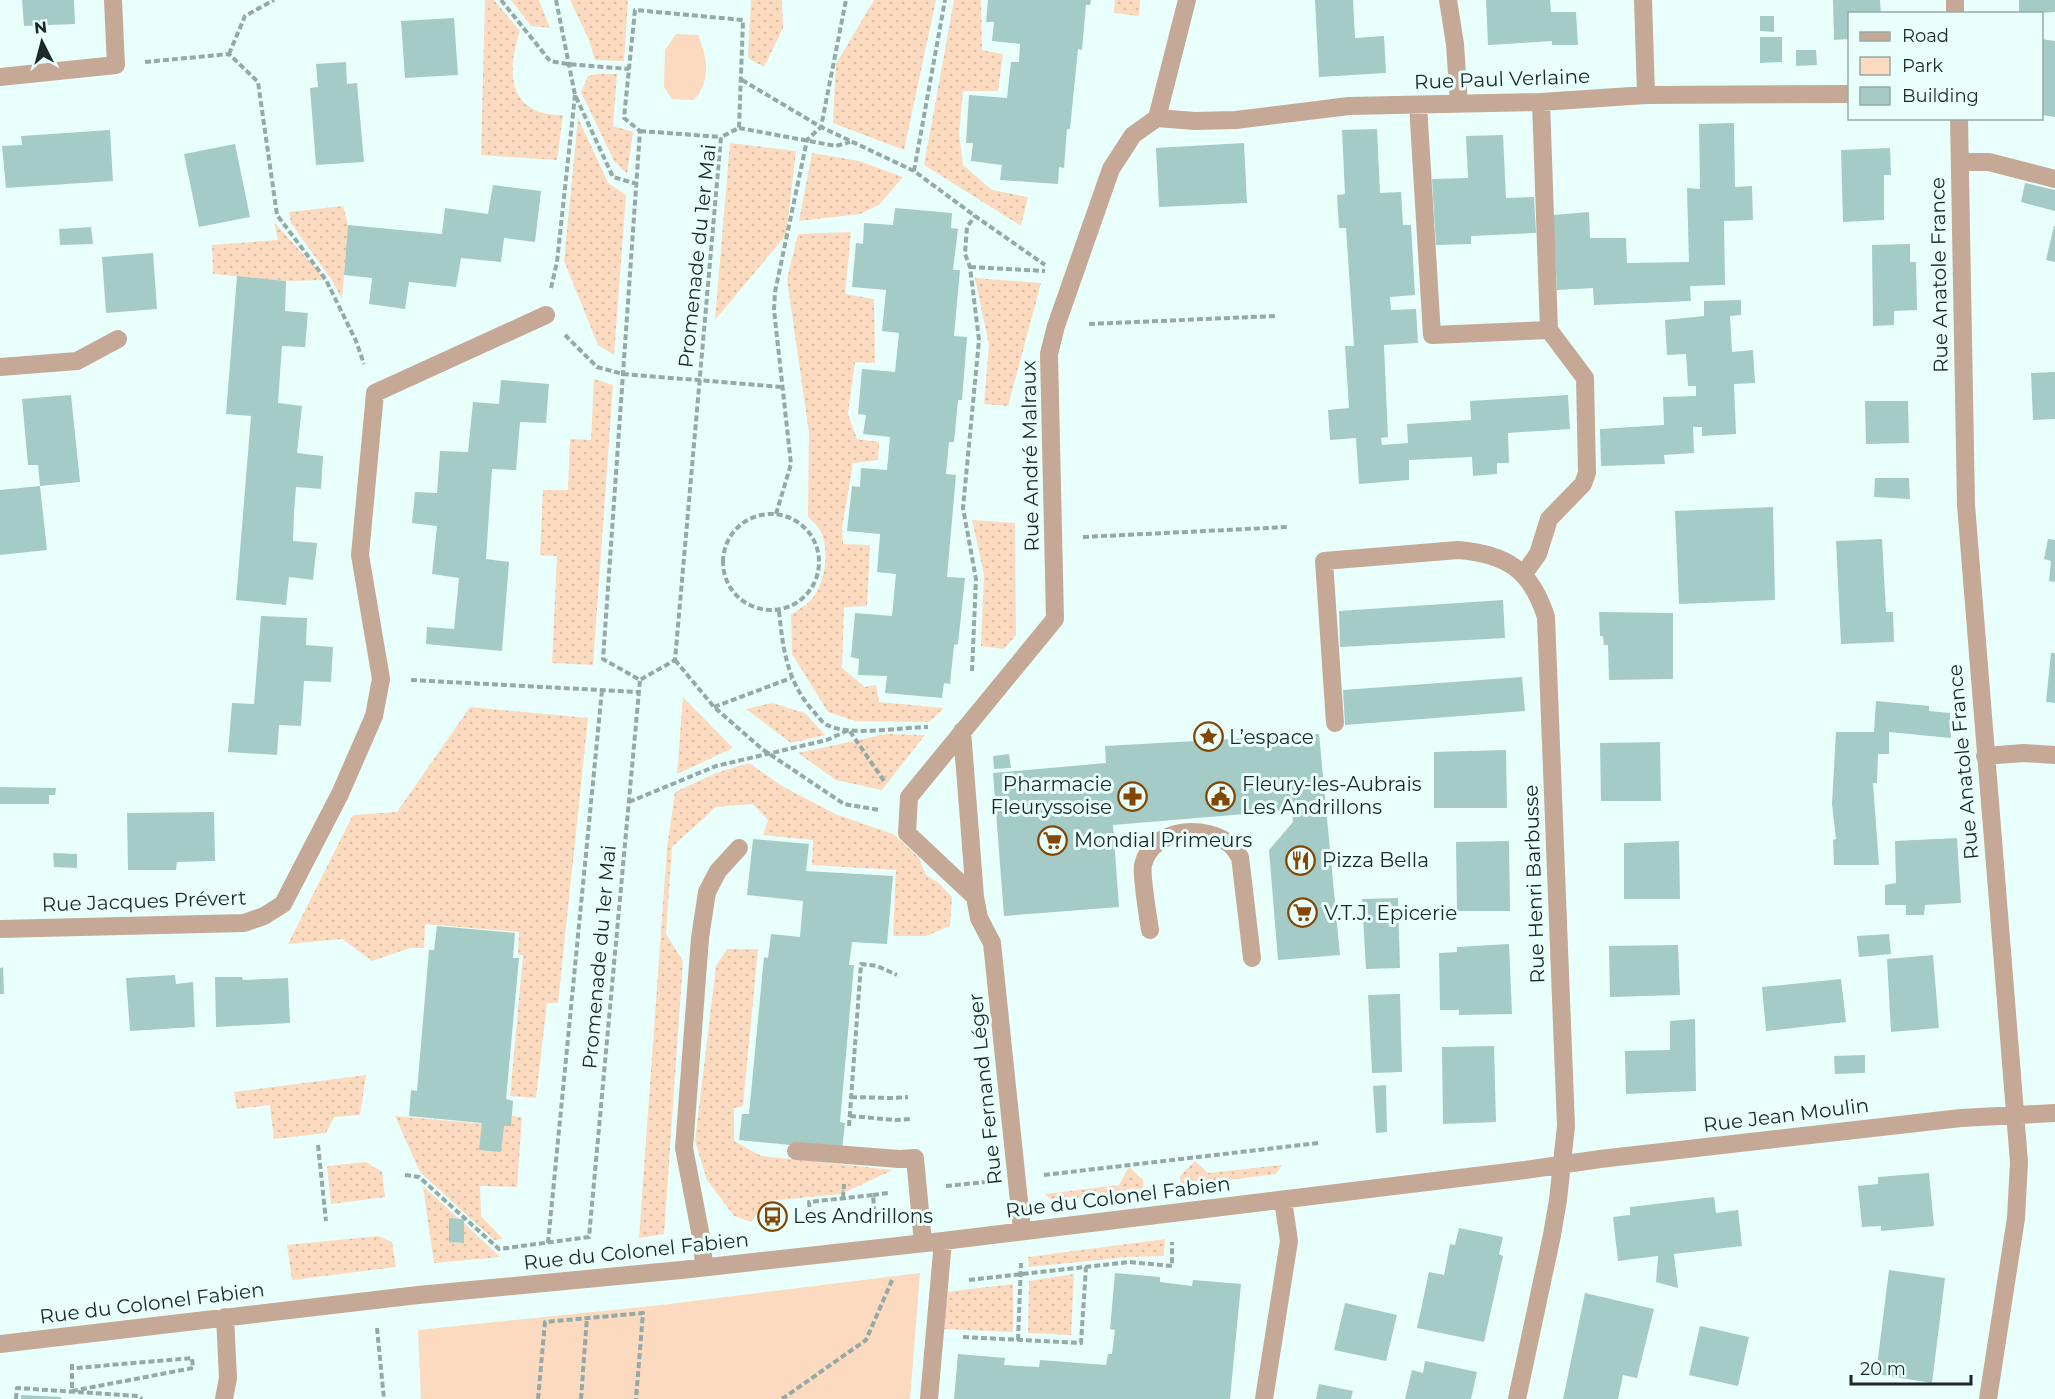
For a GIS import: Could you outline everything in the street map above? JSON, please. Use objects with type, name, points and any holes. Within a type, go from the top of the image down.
[{"type":"street","points":[[0,77],[116,65],[113,0]]},
{"type":"street","points":[[1157,118],[1187,0]]},
{"type":"street","points":[[1448,0],[1455,44],[1459,104]]},
{"type":"street","points":[[1642,0],[1646,95]]},
{"type":"street","name":"Rue Paul Verlaine","points":[[1157,118],[1195,121],[1236,120],[1349,106],[1540,102],[1646,95],[1848,94]]},
{"type":"street","points":[[1524,575],[1538,554],[1549,519],[1583,484],[1587,472],[1585,378],[1549,330],[1540,102]]},
{"type":"street","points":[[1418,105],[1432,335],[1549,330]]},
{"type":"street","name":"Rue André Malraux","points":[[907,814],[909,797],[1055,619],[1049,354],[1056,326],[1111,169],[1133,135],[1157,118]]},
{"type":"street","name":"Rue Anatole France","points":[[1959,120],[1966,505],[2019,1162],[2016,1218],[1988,1399]]},
{"type":"street","points":[[1960,162],[1989,162],[2055,179]]},
{"type":"street","points":[[375,393],[546,315]]},
{"type":"street","points":[[0,367],[77,360],[118,339]]},
{"type":"street","name":"Rue Jacques Prévert","points":[[0,929],[244,923],[264,916],[282,904],[340,794],[374,716],[381,679],[360,555],[375,393]]},
{"type":"street","name":"Rue Henri Barbusse","points":[[1335,723],[1324,561],[1458,550],[1479,552],[1497,556],[1524,575],[1536,590],[1546,617],[1566,1126],[1552,1234],[1517,1399]]},
{"type":"street","points":[[964,728],[975,897]]},
{"type":"street","points":[[1985,756],[2024,753],[2055,755]]},
{"type":"street","points":[[907,814],[908,833],[975,897]]},
{"type":"street","points":[[1150,930],[1143,866],[1152,848],[1168,835],[1193,832],[1215,836],[1232,846],[1240,857],[1252,958]]},
{"type":"street","points":[[704,1267],[702,1242],[684,1148],[700,938],[707,892],[718,871],[739,848]]},
{"type":"street","name":"Rue Fernand Léger","points":[[975,897],[979,918],[992,943],[1022,1230]]},
{"type":"street","name":"Rue Jean Moulin","points":[[1561,1164],[1940,1120],[2055,1113]]},
{"type":"street","points":[[796,1151],[899,1160],[915,1158],[923,1243]]},
{"type":"street","name":"Rue du Colonel Fabien","points":[[0,1344],[418,1295],[943,1241],[1561,1164]]},
{"type":"street","points":[[1264,1399],[1289,1241],[1283,1200]]},
{"type":"street","points":[[929,1399],[943,1241]]},
{"type":"street","points":[[225,1317],[228,1378],[225,1399]]},
{"type":"path","points":[[229,54],[245,16],[273,0]]},
{"type":"path","points":[[501,0],[550,61],[629,69]]},
{"type":"path","points":[[556,0],[575,95],[613,177],[637,184]]},
{"type":"path","points":[[776,514],[790,464],[774,310],[775,292],[807,140],[821,126],[846,0]]},
{"type":"path","points":[[914,171],[945,0]]},
{"type":"path","name":"Promenade du 1er Mai","points":[[640,131],[624,118],[634,10],[743,21],[739,128],[721,137],[675,660]]},
{"type":"path","points":[[116,65],[229,54],[258,82],[277,215],[326,280],[356,341],[375,393]]},
{"type":"path","points":[[742,80],[850,142],[914,171],[1055,272]]},
{"type":"path","points":[[575,95],[557,262],[546,315],[597,367],[623,374],[782,387]]},
{"type":"path","points":[[739,128],[836,146],[850,142]]},
{"type":"path","points":[[721,137],[640,131],[603,658],[640,680],[675,660],[714,707],[769,754],[844,804],[907,814]]},
{"type":"path","points":[[975,216],[967,227],[965,254],[970,267],[979,340],[963,508],[976,579],[972,671],[995,691]]},
{"type":"path","points":[[970,267],[1055,272],[1077,266]]},
{"type":"path","points":[[1056,326],[1275,316]]},
{"type":"path","points":[[776,514],[791,518],[814,538],[819,553],[820,569],[815,584],[794,606],[779,610],[762,610],[747,604],[734,594],[726,580],[722,563],[725,547],[733,532],[745,521],[761,515],[776,514]]},
{"type":"path","points":[[1054,538],[1288,527]]},
{"type":"path","points":[[779,610],[783,646],[791,678],[805,702],[826,725],[849,730],[964,728]]},
{"type":"path","points":[[714,707],[791,678]]},
{"type":"path","points":[[381,679],[638,692]]},
{"type":"path","name":"Promenade du 1er Mai","points":[[548,1243],[589,1237],[640,680]]},
{"type":"path","points":[[405,1175],[419,1177],[499,1249],[548,1243],[602,690]]},
{"type":"path","points":[[629,802],[716,766],[827,741],[849,730]]},
{"type":"path","points":[[849,730],[907,814]]},
{"type":"path","points":[[897,975],[877,966],[861,964],[850,1116],[911,1119]]},
{"type":"path","points":[[851,1097],[909,1097]]},
{"type":"path","points":[[812,1229],[808,1202],[1318,1143]]},
{"type":"path","points":[[318,1145],[326,1221]]},
{"type":"path","points":[[873,1195],[876,1222]]},
{"type":"path","points":[[965,1281],[1129,1262],[1172,1266],[1172,1237]]},
{"type":"path","points":[[1018,1340],[1021,1255]]},
{"type":"path","points":[[935,1335],[1081,1343],[1086,1267]]},
{"type":"path","points":[[782,1399],[866,1340],[894,1275]]},
{"type":"path","points":[[538,1399],[545,1322],[643,1313],[636,1399]]},
{"type":"path","points":[[581,1399],[587,1317]]},
{"type":"path","points":[[376,1321],[384,1399]]},
{"type":"path","points":[[192,1358],[193,1368],[72,1392],[72,1369],[192,1358]]},
{"type":"path","points":[[16,1399],[17,1388],[138,1396],[142,1399]]},
{"type":"green space","points":[[485,0],[494,0],[520,31],[513,62],[513,76],[516,89],[522,99],[531,108],[545,113],[563,115],[557,160],[481,155]]},
{"type":"green space","points":[[511,0],[539,0],[550,28],[531,26]]},
{"type":"green space","points":[[570,0],[628,0],[624,61],[595,60],[589,40]]},
{"type":"green space","points":[[751,0],[782,0],[783,28],[764,67],[748,58]]},
{"type":"green space","points":[[874,0],[936,0],[904,150],[833,123],[836,64]]},
{"type":"green space","points":[[954,0],[981,0],[982,50],[1003,54],[998,91],[963,91],[959,134],[963,165],[992,190],[1028,197],[1021,226],[924,165]]},
{"type":"green space","points":[[1115,0],[1140,0],[1139,16],[1114,13]]},
{"type":"green space","points":[[676,34],[698,35],[704,52],[706,76],[694,100],[672,99],[664,87],[665,50]]},
{"type":"green space","points":[[617,74],[613,126],[633,132],[627,174],[614,161],[581,92],[588,76]]},
{"type":"green space","points":[[578,118],[608,183],[626,195],[614,355],[598,345],[564,261]]},
{"type":"green space","points":[[730,143],[796,151],[786,235],[715,320]]},
{"type":"green space","points":[[812,153],[859,161],[903,177],[879,205],[860,214],[799,221]]},
{"type":"green space","points":[[343,206],[348,225],[342,299],[331,279],[291,223],[289,212]]},
{"type":"green space","points":[[274,222],[326,280],[286,281],[213,274],[212,245],[278,240]]},
{"type":"green space","points":[[851,232],[845,294],[874,299],[875,363],[855,362],[848,414],[857,439],[879,442],[878,460],[853,463],[842,528],[843,544],[870,545],[867,606],[844,607],[842,668],[865,687],[876,685],[879,702],[944,708],[929,722],[855,721],[828,712],[792,654],[791,615],[816,594],[825,568],[825,549],[821,532],[808,517],[809,433],[787,279],[798,234]]},
{"type":"green space","points":[[975,278],[1041,283],[1008,406],[984,404],[989,345]]},
{"type":"green space","points":[[594,379],[613,385],[593,665],[552,663],[557,556],[540,555],[543,490],[568,490],[570,439],[591,440]]},
{"type":"green space","points":[[972,520],[1015,523],[1016,635],[1004,649],[981,646],[984,574]]},
{"type":"green space","points":[[683,697],[733,748],[677,774]]},
{"type":"green space","points":[[772,703],[805,713],[825,735],[791,743],[746,709]]},
{"type":"green space","points":[[470,707],[588,718],[558,1003],[547,1003],[536,1098],[510,1096],[523,956],[518,954],[519,932],[425,924],[424,948],[410,948],[372,961],[342,939],[288,944],[353,815],[397,812]]},
{"type":"green space","points":[[886,734],[925,735],[882,790],[836,780],[798,753]]},
{"type":"green space","points":[[749,763],[782,786],[835,814],[893,834],[919,858],[926,875],[940,884],[952,897],[950,926],[926,936],[893,936],[896,870],[812,865],[813,840],[763,835],[768,820],[753,804],[716,807],[672,847],[666,934],[683,961],[664,1234],[639,1238],[667,848],[675,792],[716,773]]},
{"type":"green space","points":[[727,949],[758,949],[743,1106],[734,1108],[734,1141],[761,1156],[893,1170],[841,1194],[767,1201],[751,1222],[734,1216],[707,1180],[695,1141],[716,966]]},
{"type":"green space","points":[[366,1075],[360,1115],[334,1117],[326,1133],[274,1139],[270,1105],[237,1109],[234,1092]]},
{"type":"green space","points":[[395,1116],[510,1126],[512,1116],[522,1117],[517,1187],[480,1186],[481,1216],[503,1239],[494,1240],[420,1172]]},
{"type":"green space","points":[[1195,1161],[1208,1173],[1282,1165],[1276,1174],[1181,1186],[1180,1176]]},
{"type":"green space","points":[[366,1162],[382,1172],[385,1197],[331,1204],[327,1166]]},
{"type":"green space","points":[[1129,1167],[1143,1180],[1144,1190],[1053,1201],[1045,1194],[1119,1185]]},
{"type":"green space","points":[[423,1186],[459,1219],[450,1242],[463,1243],[464,1223],[500,1257],[434,1263]]},
{"type":"green space","points":[[378,1236],[392,1242],[396,1267],[292,1280],[287,1245]]},
{"type":"green space","points":[[1165,1239],[1164,1256],[1128,1257],[1029,1267],[1028,1257]]},
{"type":"green space","points":[[920,1273],[910,1399],[421,1399],[418,1330],[661,1305]]},
{"type":"green space","points":[[1074,1274],[1071,1335],[1028,1333],[1029,1281]]},
{"type":"green space","points":[[1013,1284],[1013,1332],[943,1329],[946,1292]]},
{"type":"building","points":[[22,0],[74,0],[75,24],[24,26]]},
{"type":"building","points":[[988,0],[1091,0],[1090,5],[1086,5],[1082,50],[1078,49],[1070,129],[1067,129],[1064,168],[1059,167],[1058,184],[1000,180],[1002,165],[971,161],[973,143],[966,143],[969,95],[1007,98],[1011,62],[1019,62],[1020,44],[992,41],[994,22],[986,22]]},
{"type":"building","points":[[1315,0],[1353,0],[1355,38],[1384,36],[1386,73],[1319,77]]},
{"type":"building","points":[[1486,0],[1550,0],[1551,12],[1576,12],[1578,45],[1552,45],[1552,41],[1488,45]]},
{"type":"building","points":[[1833,0],[1880,0],[1881,12],[1848,12],[1848,39],[1834,40]]},
{"type":"building","points":[[2019,0],[2055,0],[2055,12],[2019,12]]},
{"type":"building","points":[[1760,16],[1774,16],[1774,32],[1760,31]]},
{"type":"building","points":[[454,18],[458,75],[405,78],[401,21]]},
{"type":"building","points":[[1760,37],[1782,37],[1782,62],[1760,63]]},
{"type":"building","points":[[2043,39],[2055,41],[2055,117],[2043,115]]},
{"type":"building","points":[[1796,50],[1816,50],[1817,65],[1796,66]]},
{"type":"building","points":[[346,62],[347,84],[357,83],[364,162],[316,165],[310,88],[318,87],[316,64]]},
{"type":"building","points":[[1734,123],[1735,187],[1752,186],[1753,220],[1724,221],[1725,285],[1690,286],[1691,301],[1594,305],[1593,288],[1557,290],[1553,215],[1589,212],[1590,238],[1626,238],[1627,263],[1689,262],[1687,188],[1700,189],[1699,124]]},
{"type":"building","points":[[1377,129],[1380,193],[1401,192],[1403,225],[1411,225],[1415,295],[1390,297],[1391,310],[1416,309],[1418,343],[1384,345],[1388,437],[1381,438],[1382,445],[1408,443],[1407,424],[1471,420],[1470,401],[1568,395],[1570,429],[1508,433],[1509,463],[1497,463],[1497,474],[1473,476],[1472,457],[1409,460],[1409,480],[1359,484],[1356,438],[1330,440],[1328,410],[1349,408],[1345,346],[1354,346],[1346,228],[1339,228],[1337,195],[1345,194],[1342,130]]},
{"type":"building","points":[[110,130],[113,181],[6,188],[2,146],[22,145],[21,136]]},
{"type":"building","points":[[1503,135],[1506,198],[1534,197],[1536,233],[1471,236],[1471,244],[1436,245],[1432,179],[1468,178],[1466,136]]},
{"type":"building","points":[[1244,143],[1247,203],[1159,207],[1156,148]]},
{"type":"building","points":[[235,144],[250,217],[199,227],[184,154]]},
{"type":"building","points":[[1890,148],[1891,175],[1884,175],[1884,220],[1843,222],[1841,150]]},
{"type":"building","points":[[2025,183],[2055,190],[2055,211],[2021,202]]},
{"type":"building","points":[[493,185],[541,191],[535,242],[504,238],[501,262],[461,258],[456,287],[409,282],[405,309],[369,304],[372,278],[344,275],[348,225],[442,234],[445,208],[488,214]]},
{"type":"building","points":[[895,208],[952,213],[951,228],[958,229],[953,270],[960,270],[954,336],[967,337],[962,400],[958,400],[954,442],[949,442],[946,474],[956,475],[947,577],[965,578],[958,644],[954,645],[950,684],[944,683],[942,698],[885,693],[887,676],[858,675],[859,659],[851,657],[855,613],[892,616],[896,574],[877,572],[880,534],[847,531],[852,486],[860,487],[861,468],[887,470],[890,437],[863,434],[866,415],[858,414],[862,369],[895,372],[899,333],[882,331],[886,290],[852,287],[856,243],[863,244],[864,223],[893,225]]},
{"type":"building","points":[[2055,226],[2055,262],[2046,260]]},
{"type":"building","points":[[91,227],[93,244],[60,245],[59,229]]},
{"type":"building","points":[[1910,244],[1910,262],[1916,262],[1917,310],[1894,311],[1894,325],[1873,326],[1872,245]]},
{"type":"building","points":[[153,253],[157,309],[106,313],[102,257]]},
{"type":"building","points":[[237,276],[286,281],[285,311],[308,313],[305,347],[282,346],[278,403],[302,406],[297,453],[323,456],[321,489],[296,487],[294,512],[293,541],[317,543],[313,580],[289,577],[286,605],[236,600],[251,416],[226,414]]},
{"type":"building","points":[[1741,300],[1741,315],[1730,316],[1732,352],[1753,350],[1755,383],[1734,384],[1736,434],[1702,436],[1702,427],[1693,427],[1694,453],[1664,455],[1665,464],[1601,466],[1600,429],[1664,425],[1663,397],[1696,396],[1696,386],[1688,386],[1686,354],[1667,355],[1665,320],[1704,316],[1704,301]]},
{"type":"building","points":[[2055,372],[2055,419],[2033,420],[2031,373]]},
{"type":"building","points":[[501,380],[549,384],[546,423],[520,422],[516,470],[492,469],[486,559],[509,562],[502,651],[426,644],[427,627],[454,629],[459,578],[432,574],[437,526],[412,523],[415,492],[437,493],[440,451],[468,452],[473,402],[499,404]]},
{"type":"building","points":[[71,395],[80,482],[40,486],[38,465],[28,465],[22,399]]},
{"type":"building","points":[[1865,401],[1908,401],[1909,443],[1866,444]]},
{"type":"building","points":[[1875,478],[1909,478],[1910,499],[1874,497]]},
{"type":"building","points":[[40,486],[47,550],[0,555],[0,490]]},
{"type":"building","points":[[1773,507],[1775,600],[1679,604],[1675,511]]},
{"type":"building","points":[[1882,539],[1886,612],[1893,612],[1894,642],[1841,644],[1836,541]]},
{"type":"building","points":[[2048,539],[2055,540],[2055,582],[2049,581],[2051,561],[2044,559]]},
{"type":"building","points":[[1503,600],[1505,638],[1340,647],[1339,611]]},
{"type":"building","points":[[1599,612],[1673,613],[1673,679],[1609,680],[1608,645],[1604,645],[1603,636],[1600,636]]},
{"type":"building","points":[[261,616],[307,618],[306,645],[333,647],[331,682],[304,681],[301,726],[279,725],[277,755],[228,752],[232,703],[254,704]]},
{"type":"building","points":[[2051,653],[2055,653],[2055,703],[2046,702]]},
{"type":"building","points":[[1522,677],[1525,711],[1345,725],[1343,690]]},
{"type":"building","points":[[1876,701],[1929,706],[1929,711],[1950,713],[1951,738],[1889,732],[1889,754],[1878,754],[1877,783],[1873,783],[1879,865],[1834,865],[1833,840],[1836,839],[1832,804],[1836,732],[1874,732]]},
{"type":"building","points":[[1319,734],[1340,955],[1278,960],[1269,850],[1293,822],[1292,810],[1113,825],[1119,907],[1004,916],[993,773],[1106,763],[1105,746]]},
{"type":"building","points":[[1660,742],[1661,801],[1601,801],[1600,743]]},
{"type":"building","points":[[1506,750],[1507,808],[1434,808],[1434,752]]},
{"type":"building","points":[[1009,754],[1011,768],[994,769],[993,756]]},
{"type":"building","points":[[0,787],[56,788],[55,795],[49,795],[49,804],[0,804]]},
{"type":"building","points":[[214,812],[215,861],[177,862],[176,870],[128,870],[127,813]]},
{"type":"building","points":[[1957,838],[1961,903],[1925,905],[1924,915],[1906,915],[1906,905],[1885,905],[1885,885],[1896,883],[1895,841]]},
{"type":"building","points":[[753,839],[809,844],[806,871],[893,876],[887,944],[852,942],[849,965],[854,965],[840,1122],[845,1123],[842,1150],[739,1140],[742,1114],[749,1114],[764,957],[768,958],[771,934],[800,937],[803,901],[747,895]]},
{"type":"building","points":[[1509,841],[1510,911],[1457,911],[1456,842]]},
{"type":"building","points":[[1679,841],[1680,899],[1624,899],[1624,843]]},
{"type":"building","points":[[53,853],[77,854],[77,868],[54,867]]},
{"type":"building","points":[[1398,898],[1400,968],[1366,969],[1362,899]]},
{"type":"building","points":[[437,926],[515,933],[513,958],[519,958],[506,1099],[513,1101],[511,1126],[504,1126],[501,1152],[479,1150],[482,1123],[409,1116],[411,1090],[417,1091],[429,950],[434,950]]},
{"type":"building","points":[[1889,934],[1891,954],[1859,957],[1857,936]]},
{"type":"building","points":[[1509,944],[1512,1014],[1459,1015],[1459,1010],[1440,1010],[1439,953],[1457,952],[1457,947]]},
{"type":"building","points":[[1678,945],[1680,995],[1610,997],[1609,946]]},
{"type":"building","points":[[1933,955],[1939,1028],[1891,1032],[1887,959]]},
{"type":"building","points":[[3,967],[4,994],[0,994],[0,968]]},
{"type":"building","points":[[175,975],[176,984],[193,982],[195,1027],[130,1031],[126,978]]},
{"type":"building","points":[[215,977],[242,977],[243,980],[288,978],[290,1023],[216,1027]]},
{"type":"building","points":[[1841,979],[1846,1022],[1766,1031],[1762,987]]},
{"type":"building","points":[[1400,994],[1402,1072],[1372,1073],[1368,995]]},
{"type":"building","points":[[1695,1019],[1696,1091],[1626,1094],[1625,1051],[1670,1050],[1670,1021]]},
{"type":"building","points":[[1494,1046],[1496,1122],[1443,1124],[1442,1047]]},
{"type":"building","points":[[1865,1055],[1865,1073],[1835,1074],[1834,1056]]},
{"type":"building","points":[[1386,1085],[1387,1132],[1376,1133],[1373,1086]]},
{"type":"building","points":[[1929,1173],[1934,1226],[1881,1231],[1881,1226],[1862,1227],[1858,1186],[1878,1184],[1878,1177]]},
{"type":"building","points":[[1714,1197],[1716,1213],[1738,1210],[1742,1246],[1674,1254],[1678,1288],[1656,1282],[1658,1256],[1618,1261],[1613,1217],[1630,1215],[1630,1207]]},
{"type":"building","points":[[783,1210],[784,1220],[763,1222],[762,1212]]},
{"type":"building","points":[[449,1218],[464,1219],[464,1243],[449,1242]]},
{"type":"building","points":[[1459,1228],[1503,1237],[1499,1254],[1503,1256],[1484,1342],[1417,1328],[1429,1272],[1444,1275],[1450,1244],[1455,1245]]},
{"type":"building","points":[[1889,1270],[1945,1278],[1932,1383],[1876,1374]]},
{"type":"building","points":[[1115,1273],[1160,1277],[1160,1282],[1192,1286],[1193,1280],[1241,1284],[1230,1399],[954,1399],[958,1354],[1005,1358],[1004,1365],[1039,1367],[1040,1360],[1106,1365],[1108,1354],[1112,1354],[1115,1330],[1110,1329]]},
{"type":"building","points":[[1585,1293],[1654,1309],[1637,1378],[1623,1375],[1618,1399],[1563,1399]]},
{"type":"building","points":[[1345,1303],[1397,1315],[1386,1361],[1334,1350]]},
{"type":"building","points":[[1700,1326],[1749,1337],[1738,1386],[1689,1375]]},
{"type":"building","points":[[1425,1361],[1477,1372],[1471,1399],[1405,1399],[1412,1370],[1423,1373]]},
{"type":"building","points":[[1319,1384],[1353,1391],[1351,1399],[1316,1399]]},
{"type":"building","points":[[21,1395],[61,1397],[61,1399],[21,1399]]},
{"type":"place","name":"L’espace","points":[[1208,737]]},
{"type":"place","name":"Pharmacie Fleuryssoise","points":[[1133,796]]},
{"type":"place","name":"Fleury-les-Aubrais Les Andrillons","points":[[1221,796]]},
{"type":"place","name":"Mondial Primeurs","points":[[1053,840]]},
{"type":"place","name":"Pizza Bella","points":[[1301,860]]},
{"type":"place","name":"V.T.J. Epicerie","points":[[1303,913]]},
{"type":"place","name":"Les Andrillons","points":[[772,1216]]}]
